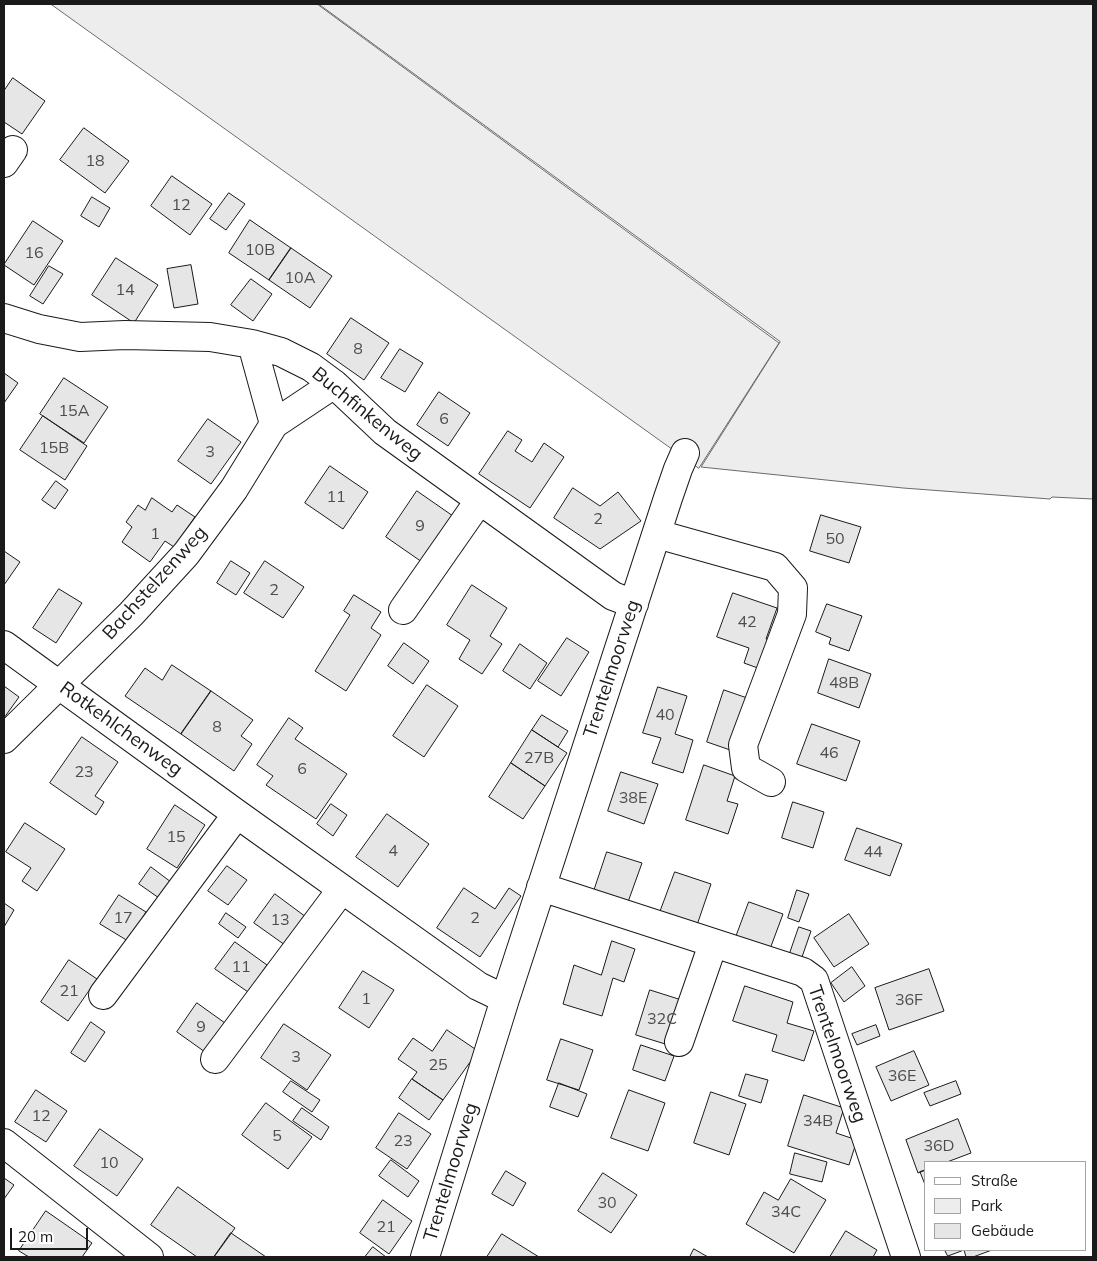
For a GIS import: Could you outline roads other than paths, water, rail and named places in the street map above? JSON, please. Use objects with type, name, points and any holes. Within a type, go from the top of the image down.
[{"type":"street","name":"Buchfinkenweg","points":[[4,318],[80,337],[125,335],[210,337],[252,344],[281,352],[311,367],[334,384],[385,432],[613,596],[634,604]]},
{"type":"street","points":[[252,344],[274,424]]},
{"type":"street","name":"Bachstelzenweg","points":[[4,740],[131,614],[186,554],[234,489],[274,424],[334,384]]},
{"type":"street","name":"Trentelmoorweg","points":[[425,1257],[505,998],[678,468],[686,452]]},
{"type":"street","points":[[403,610],[479,500]]},
{"type":"street","points":[[657,534],[775,568],[793,588],[792,614],[743,745],[746,768],[772,782]]},
{"type":"street","name":"Rotkehlchenweg","points":[[4,645],[478,986],[505,998]]},
{"type":"street","points":[[103,995],[238,814]]},
{"type":"street","name":"Trentelmoorweg","points":[[541,887],[803,972],[814,980],[906,1257]]},
{"type":"street","points":[[215,1059],[342,889]]},
{"type":"street","points":[[679,1042],[713,944]]},
{"type":"street","points":[[4,1143],[149,1257]]}]
